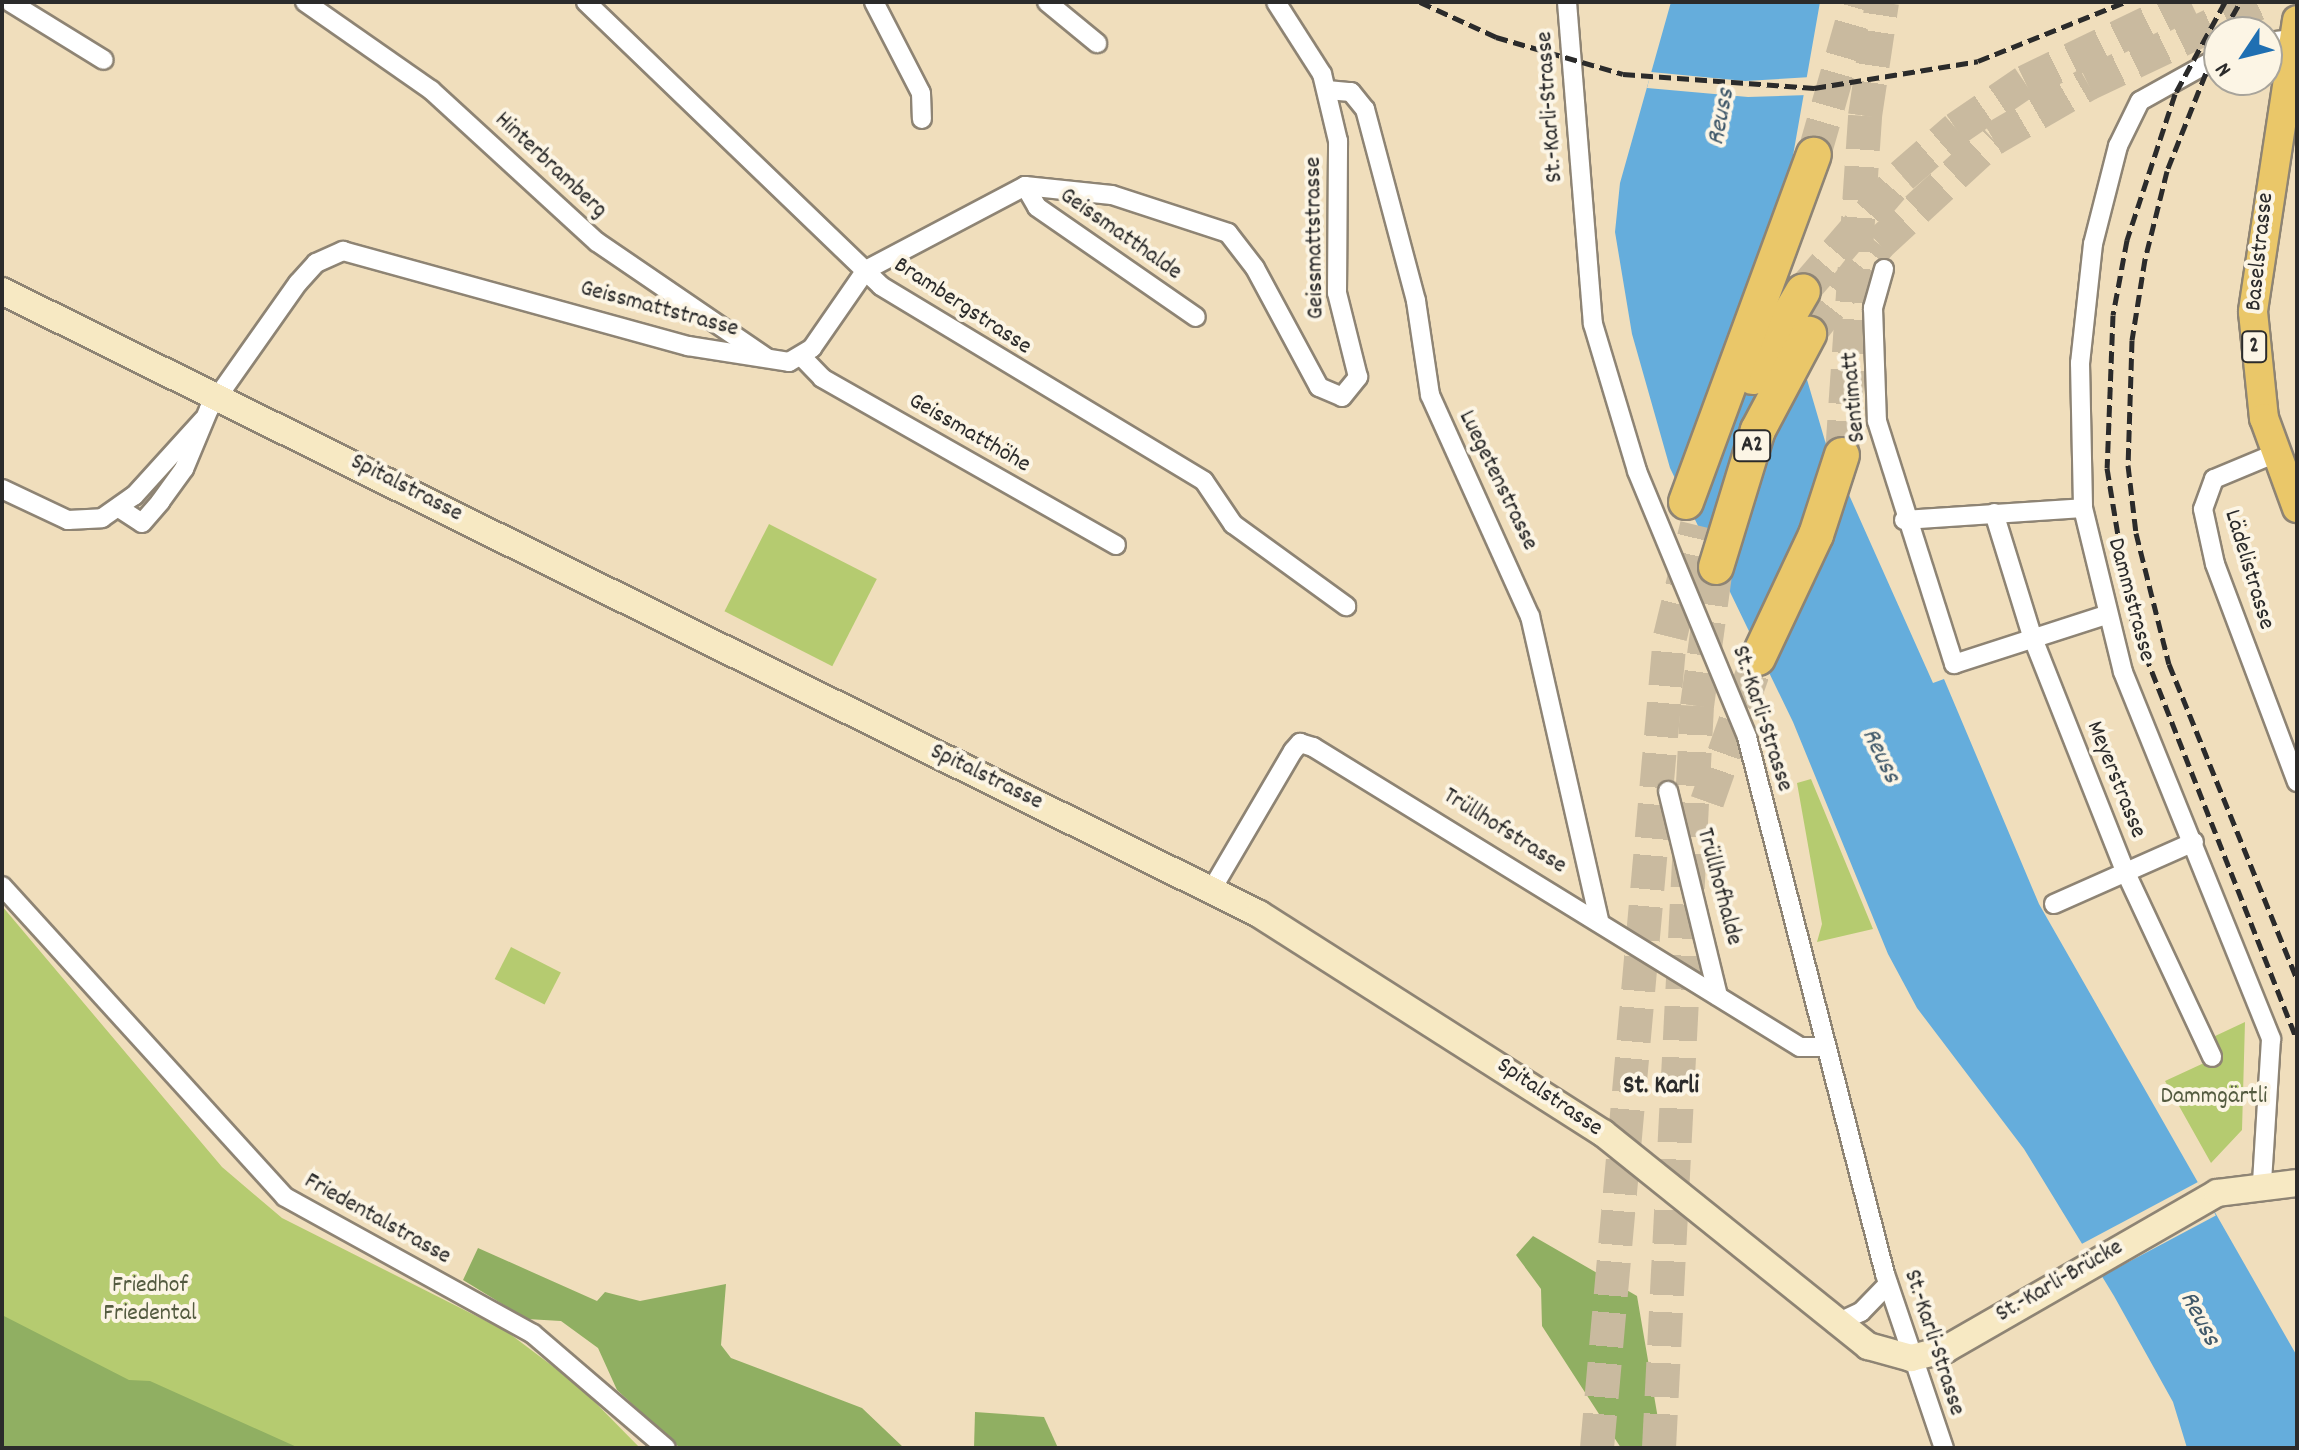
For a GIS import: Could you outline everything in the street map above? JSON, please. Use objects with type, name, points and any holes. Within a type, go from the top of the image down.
[{"type":"highway","name":"A2","points":[[1803,291],[1737,410],[1691,514],[1814,155]]},
{"type":"highway","name":"A2","points":[[1716,567],[1758,430],[1809,334]]},
{"type":"highway","points":[[1758,658],[1816,535],[1842,455]]},
{"type":"main road","name":"Baselstrasse","points":[[2286,2],[2285,34],[2254,301],[2255,373],[2274,454],[2297,508]]},
{"type":"main road","name":"Spitalstrasse","points":[[2,291],[1212,889],[1603,1133],[1835,1324],[1868,1346],[1911,1358]]},
{"type":"main road","name":"St.-Karli-Brücke","points":[[1911,1358],[1946,1349],[2211,1196],[2262,1182],[2297,1183]]},
{"type":"street","points":[[10,2],[104,60]]},
{"type":"street","name":"Hinterbramberg","points":[[305,2],[431,90],[597,242],[767,358]]},
{"type":"street","name":"Brambergstrasse","points":[[586,2],[866,270],[940,327],[1204,481],[1233,524],[1346,606]]},
{"type":"street","points":[[874,2],[921,93],[922,119]]},
{"type":"street","points":[[1047,2],[1097,43]]},
{"type":"street","name":"Geissmattstrasse","points":[[1025,186],[1112,195],[1228,233],[1255,268],[1319,387],[1339,399],[1354,389],[1358,377],[1338,305],[1338,141],[1327,90],[1276,2]]},
{"type":"street","name":"St.-Karli-Strasse","points":[[1567,2],[1593,324],[1637,471],[1747,737],[1888,1284],[1944,1448]]},
{"type":"street","name":"Dammstrasse","points":[[2203,66],[2140,101],[2118,146],[2093,244],[2080,363],[2083,508],[2106,615],[2271,1039],[2262,1182]]},
{"type":"street","name":"Luegetenstrasse","points":[[1327,90],[1351,92],[1365,109],[1416,301],[1430,395],[1530,616],[1599,919]]},
{"type":"street","points":[[802,357],[866,270],[1025,186]]},
{"type":"street","name":"Geissmatthalde","points":[[1025,186],[1037,207],[1196,317]]},
{"type":"street","name":"Geissmattstrasse","points":[[219,396],[298,283],[316,263],[343,251],[688,346],[767,358],[802,357]]},
{"type":"street","name":"Sentimatt","points":[[1884,269],[1874,294],[1874,398],[1904,520],[1954,664],[2032,636]]},
{"type":"street","name":"Geissmatthöhe","points":[[802,357],[822,378],[1116,545]]},
{"type":"street","points":[[2,489],[68,520],[102,518],[119,508],[203,420],[219,396]]},
{"type":"street","points":[[119,508],[142,523],[184,469],[203,420]]},
{"type":"street","name":"Lädelistrasse","points":[[2274,454],[2214,479],[2203,509],[2215,564],[2297,782]]},
{"type":"street","points":[[1904,520],[2083,508]]},
{"type":"street","name":"Meyerstrasse","points":[[1994,513],[2032,636],[2126,873],[2212,1057]]},
{"type":"street","points":[[2032,636],[2106,615]]},
{"type":"street","name":"Trüllhofstrasse","points":[[1212,889],[1300,743],[1393,789],[1800,1047],[1826,1047]]},
{"type":"street","name":"Trüllhofhalde","points":[[1668,791],[1718,996]]},
{"type":"street","points":[[2054,904],[2194,842]]},
{"type":"street","name":"Friedentalstrasse","points":[[2,886],[285,1197],[533,1334],[666,1448]]},
{"type":"street","points":[[1835,1324],[1861,1312],[1888,1284]]},
{"type":"green space","points":[[769,524],[877,579],[832,666],[725,611]]},
{"type":"green space","points":[[1811,779],[1873,929],[1817,942],[1822,924],[1797,783]]},
{"type":"green space","name":"Friedhof Friedental","points":[[2,906],[222,1167],[282,1218],[506,1331],[579,1386],[640,1448],[2,1448]]},
{"type":"green space","points":[[511,947],[561,972],[545,1004],[495,979]]},
{"type":"green space","name":"Dammgärtli","points":[[2245,1022],[2242,1130],[2211,1163],[2165,1081],[2204,1063],[2196,1045]]},
{"type":"green space","points":[[1533,1236],[1637,1296],[1663,1448],[1621,1448],[1542,1326],[1541,1289],[1516,1255]]},
{"type":"green space","points":[[478,1248],[597,1301],[605,1292],[640,1301],[726,1284],[721,1345],[731,1358],[862,1408],[904,1448],[680,1448],[617,1390],[598,1348],[561,1321],[527,1319],[463,1280]]},
{"type":"green space","points":[[2,1315],[129,1380],[150,1381],[299,1448],[2,1448]]},
{"type":"green space","points":[[975,1412],[1044,1417],[1058,1448],[974,1448]]},
{"type":"water","name":"Reuss","points":[[1671,2],[1820,2],[1791,167],[1787,245],[1796,342],[1825,441],[1933,683],[1944,679],[2039,904],[2297,1356],[2297,1448],[2187,1448],[2173,1402],[2114,1296],[2024,1149],[1917,1008],[1888,954],[1793,722],[1670,468],[1632,334],[1615,232],[1620,183]]},
{"type":"pier","points":[[1651,72],[1745,81],[1811,77],[1808,95],[1748,97],[1647,88]]},
{"type":"pier","points":[[2198,1182],[2216,1216],[2097,1279],[2079,1245]]},
{"type":"tunnel","points":[[1814,155],[1858,2]]},
{"type":"tunnel","points":[[1842,455],[1865,116],[1882,2]]},
{"type":"tunnel","points":[[1803,291],[1902,176],[1956,129],[2025,82],[2191,2]]},
{"type":"tunnel","points":[[1809,334],[1879,244],[1993,139],[2088,84],[2261,2]]},
{"type":"tunnel","points":[[1597,1448],[1670,637],[1697,525]]},
{"type":"tunnel","points":[[1659,1448],[1697,706],[1716,567]]},
{"type":"tunnel","points":[[1707,802],[1758,658]]},
{"type":"railway","points":[[1420,2],[1496,37],[1623,74],[1814,88],[1978,61],[2125,2]]},
{"type":"railway","points":[[2225,2],[2175,94],[2127,240],[2113,315],[2107,468],[2132,621],[2297,1039]]},
{"type":"railway","points":[[2232,16],[2240,2]]},
{"type":"railway","points":[[2203,80],[2167,171],[2145,259],[2132,340],[2128,465],[2136,533],[2169,664],[2297,979]]},
{"type":"district","name":"St. Karli","points":[[1661,1087]]}]
